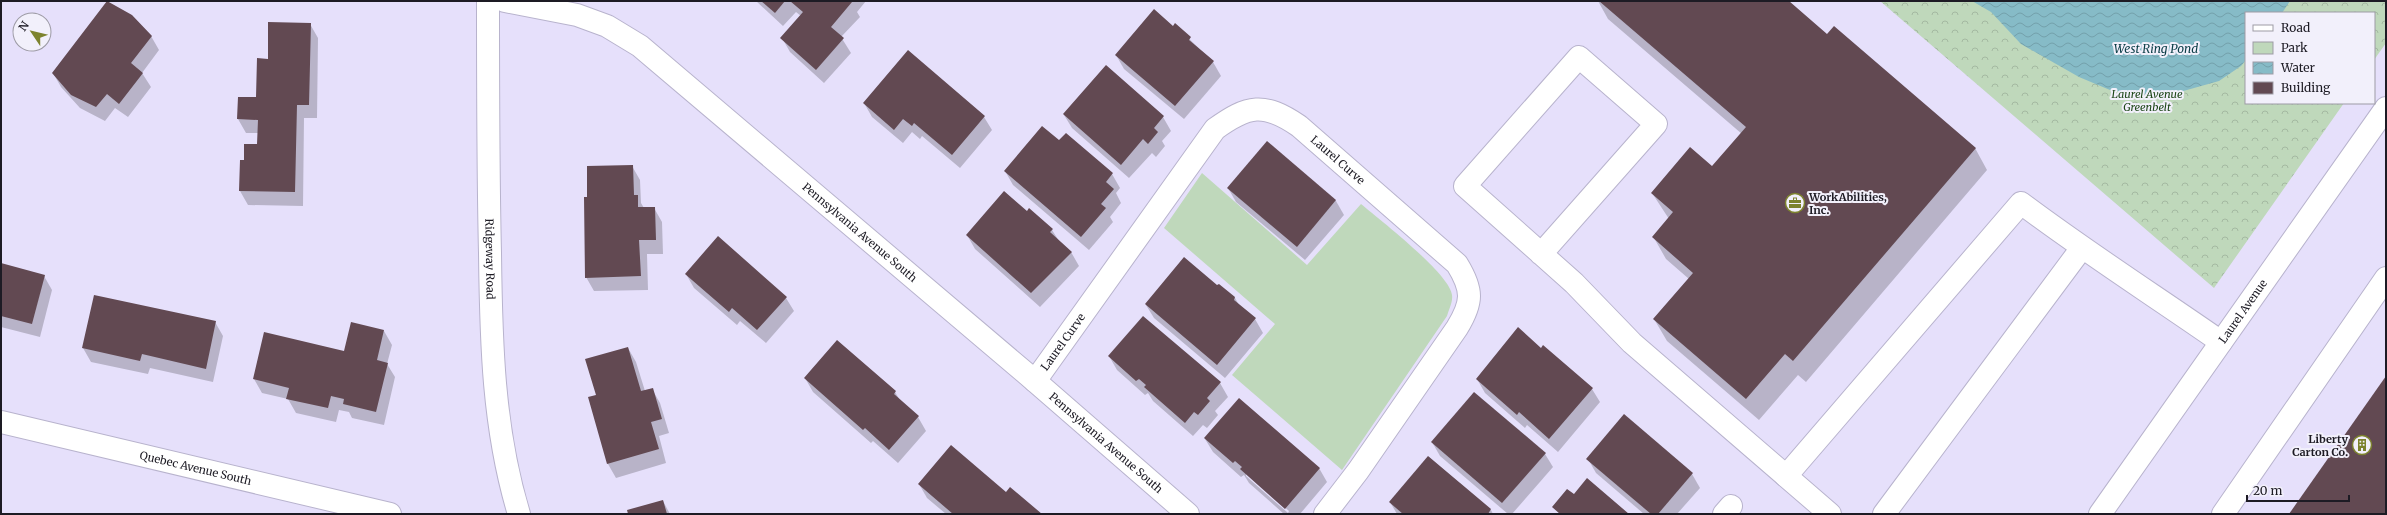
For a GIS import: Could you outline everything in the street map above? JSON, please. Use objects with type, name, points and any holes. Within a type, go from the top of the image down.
[{"type":"street","name":"Ridgeway Road","points":[[488,1],[489,216],[494,392],[500,430],[519,514]]},
{"type":"street","name":"Pennsylvania Avenue South","points":[[505,1],[577,15],[607,26],[640,46],[1035,381],[1188,514]]},
{"type":"street","points":[[1541,254],[1656,124],[1579,57],[1465,186],[1541,254],[1574,283],[1632,343],[1830,514]]},
{"type":"street","name":"Laurel Curve","points":[[1035,381],[1215,129],[1231,118],[1256,108],[1270,110],[1283,115],[1299,126],[1457,264],[1469,287],[1470,300],[1465,315],[1457,328],[1358,471],[1325,514]]},
{"type":"street","name":"Laurel Avenue","points":[[2100,514],[2386,108]]},
{"type":"street","points":[[1786,476],[2021,203],[2082,249],[2142,287],[2221,342]]},
{"type":"street","points":[[1884,514],[2082,249]]},
{"type":"street","points":[[2223,514],[2386,278]]},
{"type":"street","name":"Quebec Avenue South","points":[[1,422],[390,514]]},
{"type":"green space","name":"Laurel Avenue Greenbelt","points":[[1880,1],[2386,1],[2386,43],[2375,59],[2375,12],[2245,12],[2245,104],[2343,104],[2214,288]]},
{"type":"green space","points":[[1202,173],[1307,265],[1361,204],[1398,234],[1427,261],[1440,274],[1448,286],[1452,298],[1447,316],[1342,470],[1232,375],[1275,324],[1164,228]]},
{"type":"water","name":"West Ring Pond","points":[[1972,1],[2290,1],[2283,12],[2245,12],[2245,61],[2241,66],[2219,81],[2162,97],[2110,90],[2079,77],[2021,44],[1991,12]]},
{"type":"building","points":[[107,1],[132,15],[152,36],[131,63],[143,73],[119,104],[107,94],[96,107],[71,95],[52,73]]},
{"type":"building","points":[[761,1],[785,1],[775,13]]},
{"type":"building","points":[[790,1],[852,2],[831,27],[844,38],[816,70],[780,38],[803,12]]},
{"type":"building","name":"WorkAbilities, Inc.","points":[[1599,1],[1789,1],[1827,34],[1834,26],[1976,148],[1793,361],[1785,354],[1746,399],[1653,319],[1693,273],[1652,237],[1673,212],[1651,193],[1690,147],[1712,166],[1746,127]]},
{"type":"building","points":[[1154,9],[1173,26],[1175,23],[1191,37],[1189,40],[1214,61],[1175,106],[1115,55]]},
{"type":"building","points":[[268,22],[311,23],[309,105],[297,105],[295,192],[239,191],[240,160],[244,160],[244,144],[257,144],[258,120],[237,119],[238,97],[256,97],[257,58],[268,59]]},
{"type":"building","points":[[908,50],[985,116],[952,155],[914,123],[912,126],[903,119],[894,130],[863,103]]},
{"type":"building","points":[[1106,65],[1164,116],[1154,128],[1158,132],[1148,144],[1143,139],[1121,165],[1063,114]]},
{"type":"building","points":[[1042,126],[1059,140],[1066,133],[1113,173],[1106,182],[1114,189],[1101,204],[1106,208],[1081,237],[1004,171]]},
{"type":"building","points":[[1267,141],[1336,200],[1297,247],[1227,188]]},
{"type":"building","points":[[633,165],[634,195],[638,195],[638,207],[655,207],[656,240],[639,240],[641,276],[585,278],[584,197],[587,197],[587,166]]},
{"type":"building","points":[[1004,191],[1027,211],[1029,208],[1053,229],[1050,232],[1072,252],[1031,293],[966,235]]},
{"type":"building","points":[[718,236],[787,297],[757,330],[732,308],[729,312],[685,274]]},
{"type":"building","points":[[1184,257],[1217,285],[1219,284],[1235,297],[1234,300],[1256,318],[1217,365],[1145,304]]},
{"type":"building","points":[[1,263],[45,275],[32,324],[1,316]]},
{"type":"building","points":[[94,295],[216,321],[206,369],[142,354],[140,361],[82,348]]},
{"type":"building","points":[[1143,316],[1221,382],[1207,398],[1210,401],[1198,415],[1194,412],[1185,423],[1144,387],[1146,385],[1139,379],[1136,381],[1108,356]]},
{"type":"building","points":[[351,322],[384,330],[377,360],[388,363],[376,412],[343,404],[344,399],[331,396],[328,408],[286,399],[289,388],[253,379],[264,332],[344,351]]},
{"type":"building","points":[[1518,327],[1541,348],[1543,345],[1593,388],[1549,439],[1519,412],[1517,415],[1476,379]]},
{"type":"building","points":[[837,340],[896,391],[894,394],[919,416],[889,450],[865,428],[863,430],[804,378]]},
{"type":"building","points":[[628,347],[641,391],[653,388],[662,419],[651,422],[659,449],[607,464],[588,397],[596,395],[585,359]]},
{"type":"building","name":"Liberty Carton Co.","points":[[2386,376],[2386,514],[2289,514]]},
{"type":"building","points":[[1474,392],[1546,453],[1502,503],[1431,442]]},
{"type":"building","points":[[1239,398],[1320,468],[1285,509],[1240,469],[1242,467],[1235,461],[1233,463],[1204,438]]},
{"type":"building","points":[[1624,414],[1693,473],[1658,514],[1651,514],[1586,459]]},
{"type":"building","points":[[951,445],[1006,492],[1010,487],[1042,514],[953,514],[918,484]]},
{"type":"building","points":[[1428,456],[1491,509],[1488,514],[1403,514],[1389,502]]},
{"type":"building","points":[[1587,478],[1629,514],[1560,514],[1552,507],[1567,489],[1574,494]]},
{"type":"building","points":[[663,500],[667,514],[628,514],[627,510]]},
{"type":"place","name":"WorkAbilities, Inc.","points":[[1795,203]]},
{"type":"place","name":"Liberty Carton Co.","points":[[2362,445]]}]
